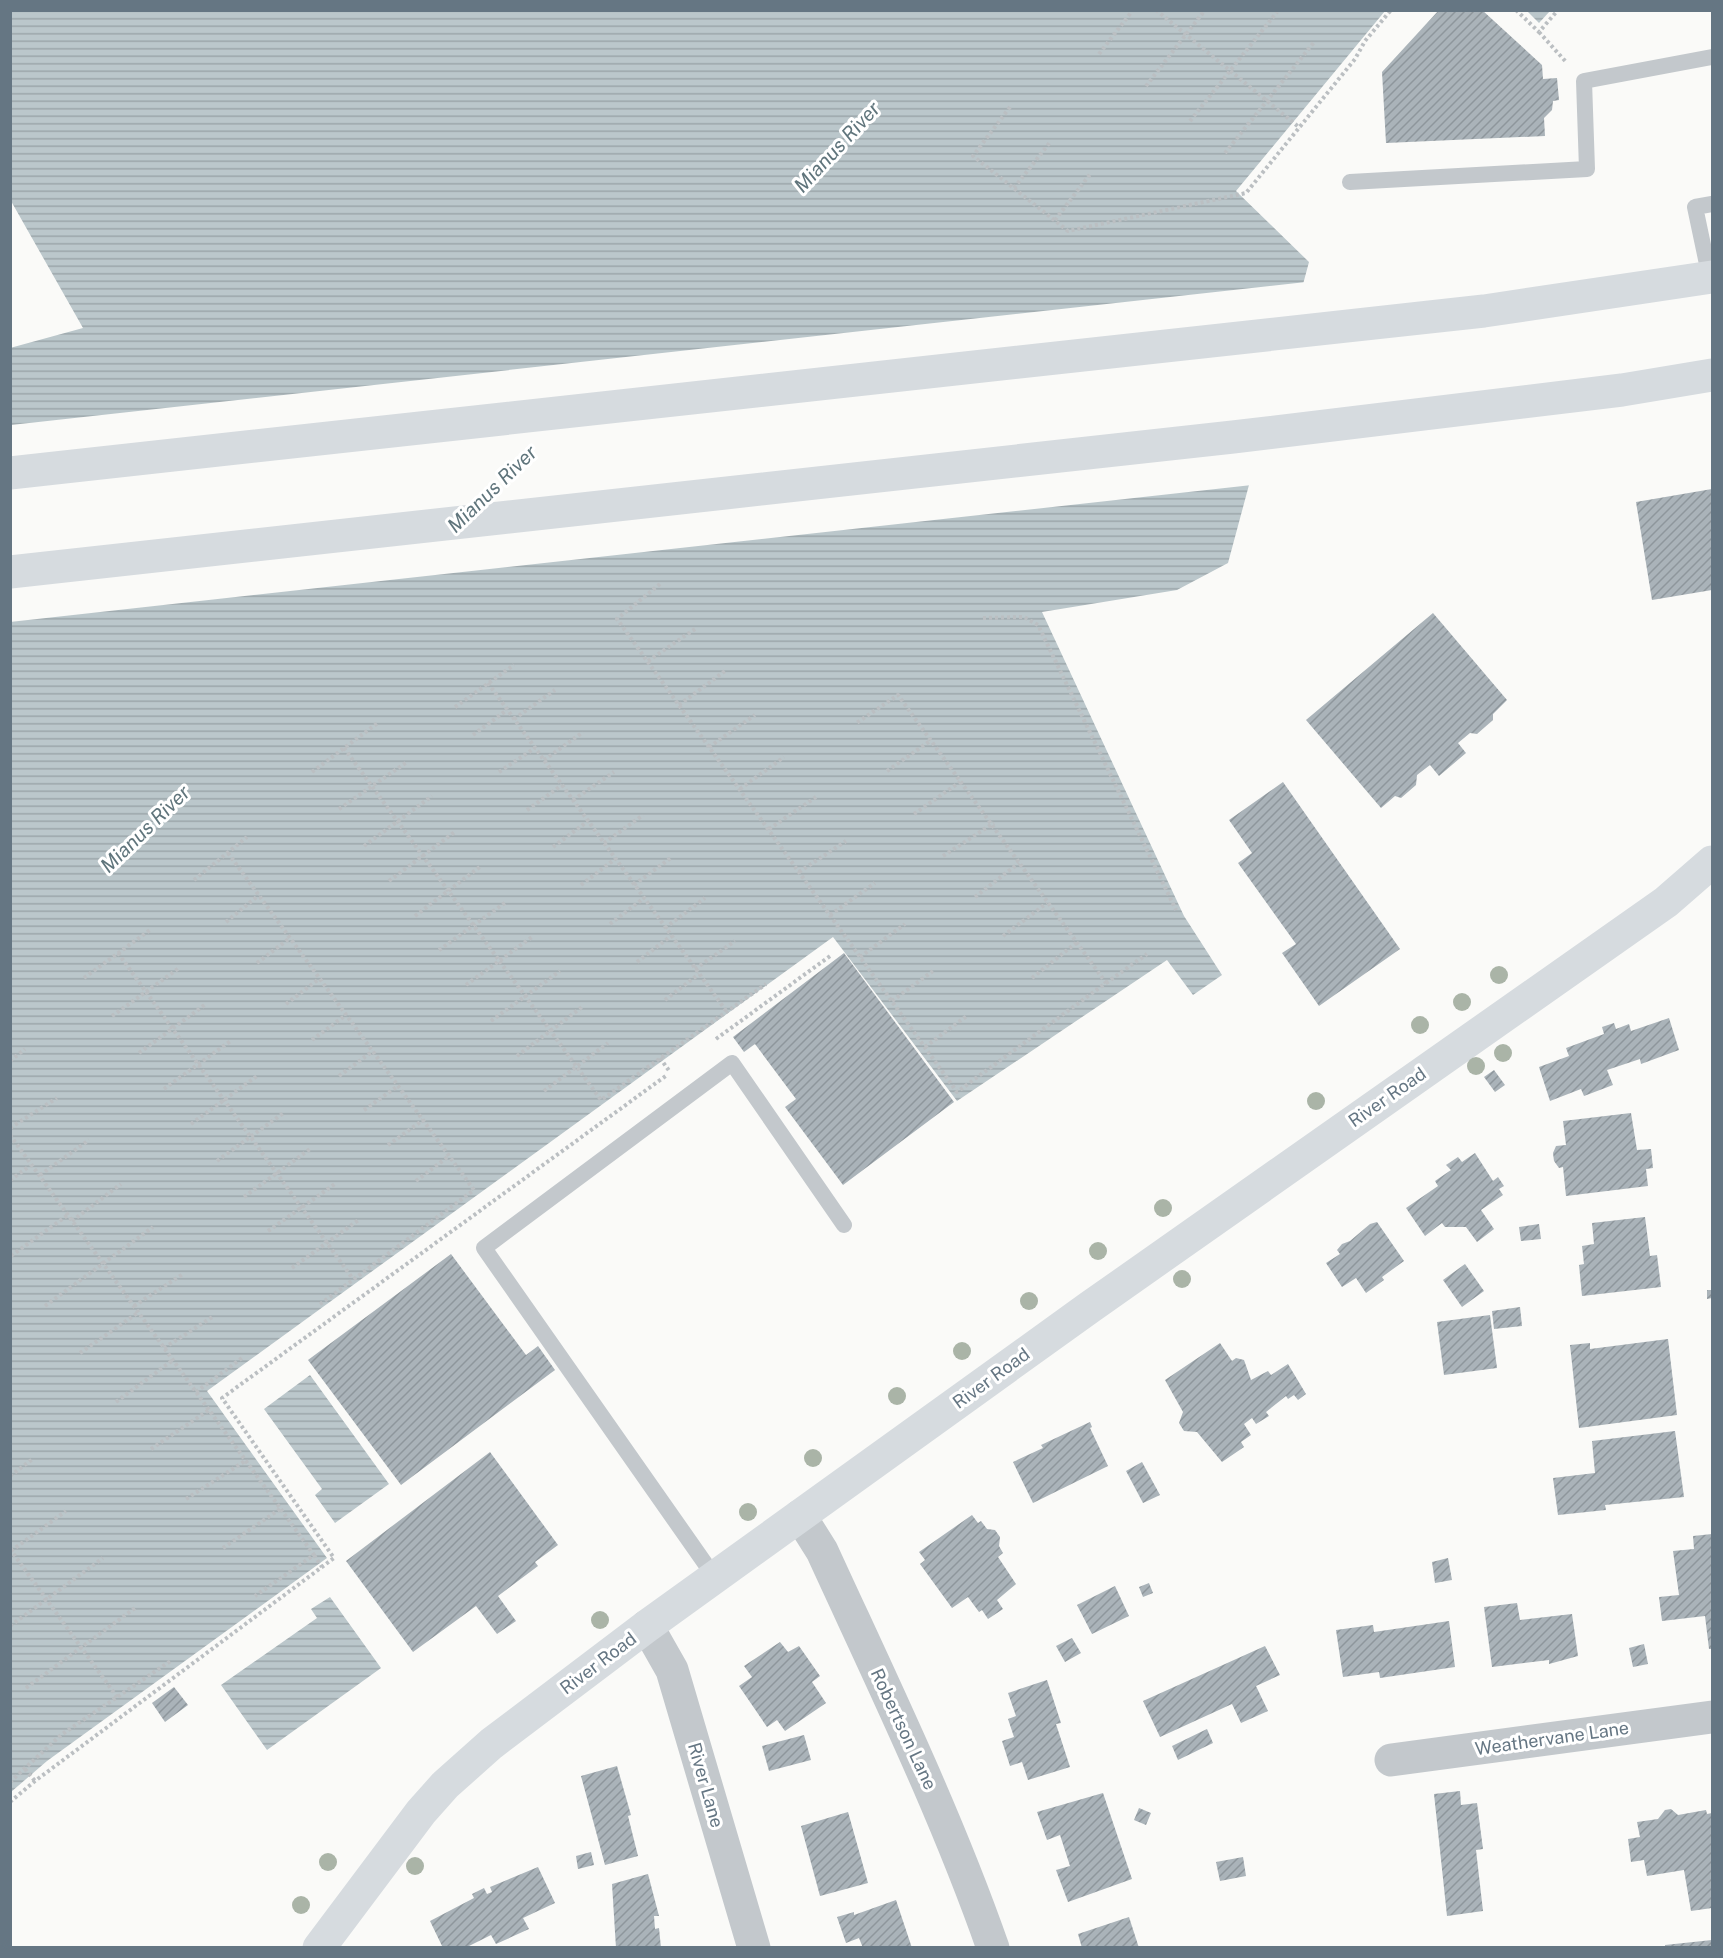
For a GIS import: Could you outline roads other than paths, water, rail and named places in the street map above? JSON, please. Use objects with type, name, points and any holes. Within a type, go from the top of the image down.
[{"type":"main road","points":[[10,473],[1484,311],[1713,276]]},
{"type":"main road","points":[[10,572],[1233,437],[1611,391],[1713,375]]},
{"type":"main road","name":"River Road","points":[[319,1947],[404,1832],[445,1785],[491,1744],[647,1626],[716,1579],[1090,1307],[1710,871]]},
{"type":"street","name":"Robertson Lane","points":[[800,1516],[822,1551],[928,1780],[965,1867],[993,1947]]},
{"type":"street","name":"River Lane","points":[[647,1626],[672,1670],[754,1947]]},
{"type":"street","name":"Weathervane Lane","points":[[1391,1760],[1713,1717]]},
{"type":"lane","points":[[1350,182],[1587,169],[1584,81],[1713,57]]},
{"type":"lane","points":[[1713,204],[1695,207],[1713,289]]},
{"type":"lane","points":[[716,1579],[484,1248],[732,1063],[844,1225]]},
{"type":"water","name":"Mianus River","points":[[11,11],[1385,11],[1236,191],[1309,262],[1228,563],[1177,590],[1042,612],[1184,916],[1222,975],[1193,995],[1167,960],[957,1101],[833,937],[207,1391],[327,1558],[47,1761],[11,1792],[10,348],[83,328],[11,201]]},
{"type":"water","points":[[1527,11],[1550,11],[1539,23]]},
{"type":"water","points":[[310,1375],[389,1484],[335,1523],[315,1495],[322,1489],[264,1409]]},
{"type":"water","points":[[330,1597],[381,1668],[267,1750],[221,1685],[317,1618],[311,1609]]}]
